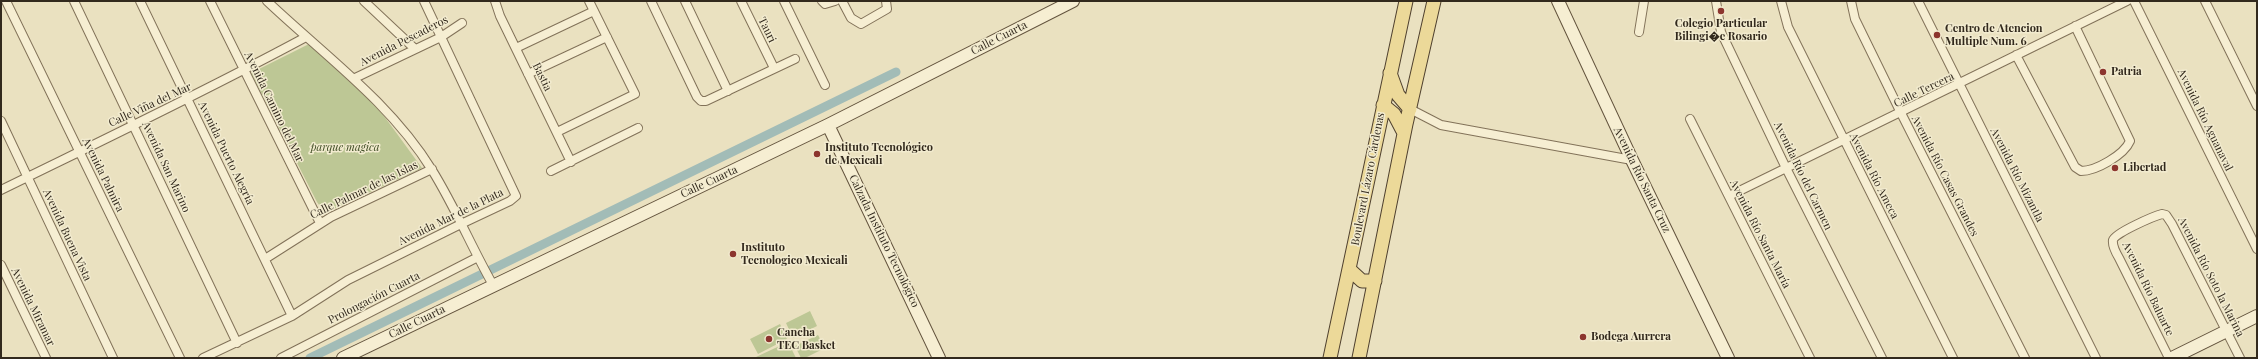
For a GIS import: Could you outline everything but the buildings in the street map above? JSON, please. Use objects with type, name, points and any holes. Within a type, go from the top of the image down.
[{"type":"main road","name":"Boulevard Lázaro Cárdenas","points":[[1330,358],[1350,270],[1383,105],[1406,1]]},
{"type":"main road","points":[[1359,358],[1404,133],[1434,1]]},
{"type":"main road","points":[[1390,73],[1398,95],[1410,109]]},
{"type":"main road","points":[[1383,105],[1394,114],[1404,133]]},
{"type":"main road","points":[[1350,270],[1362,281],[1375,281]]},
{"type":"street","name":"Avenida Palmira","points":[[6,1],[180,358]]},
{"type":"street","name":"Avenida San Marino","points":[[74,1],[237,343]]},
{"type":"street","name":"Avenida Puerto Alegría","points":[[140,1],[292,316]]},
{"type":"street","name":"Avenida Camino del Mar","points":[[210,1],[320,223]]},
{"type":"street","points":[[267,1],[306,37],[355,78],[384,107],[432,169],[491,282]]},
{"type":"street","points":[[364,1],[415,49]]},
{"type":"street","name":"Avenida Mar de la Plata","points":[[203,358],[292,316],[348,280],[461,224],[510,202],[516,196],[516,192],[424,1]]},
{"type":"street","name":"Bastia","points":[[495,1],[528,74],[572,162]]},
{"type":"street","points":[[557,132],[635,94],[589,1]]},
{"type":"street","points":[[651,1],[697,97],[701,101],[706,101],[795,59]]},
{"type":"street","points":[[685,1],[728,91]]},
{"type":"street","name":"Tauri","points":[[741,1],[774,68]]},
{"type":"street","points":[[784,1],[824,85]]},
{"type":"street","points":[[822,1],[825,4],[835,1]]},
{"type":"street","points":[[842,1],[851,18],[861,24],[882,13],[887,8],[886,1]]},
{"type":"street","name":"Calle Cuarta","points":[[343,358],[491,282],[828,125],[1073,1]]},
{"type":"street","name":"Avenida Río Santa Cruz","points":[[1558,1],[1632,160],[1728,358]]},
{"type":"street","points":[[1638,32],[1644,1]]},
{"type":"street","name":"Avenida Río del Carmen","points":[[1716,1],[1721,32],[1786,168],[1882,358]]},
{"type":"street","name":"Avenida Río Ameca","points":[[1781,1],[1788,27],[1953,358]]},
{"type":"street","name":"Avenida Río Casas Grandes","points":[[1851,1],[1855,19],[2025,358]]},
{"type":"street","name":"Avenida Río Mizantla","points":[[1918,1],[2096,358]]},
{"type":"street","name":"Calle Tercera","points":[[1729,196],[1959,85],[2016,55],[2127,1]]},
{"type":"street","name":"Avenida Río Aguanaval","points":[[2134,1],[2257,249]]},
{"type":"street","points":[[2205,1],[2257,106]]},
{"type":"street","points":[[516,48],[594,11]]},
{"type":"street","name":"Avenida Pescaderos","points":[[355,78],[441,37],[462,23]]},
{"type":"street","points":[[2016,55],[2071,160],[2081,171],[2096,167],[2129,146],[2130,141],[2127,131],[2075,26]]},
{"type":"street","name":"Calle Viña del Mar","points":[[1,190],[80,152],[133,124],[188,100],[306,37]]},
{"type":"street","points":[[528,74],[607,37]]},
{"type":"street","points":[[1410,109],[1440,125],[1632,160]]},
{"type":"street","name":"Avenida Río Santa María","points":[[1690,119],[1810,358]]},
{"type":"street","name":"Avenida Buena Vista","points":[[1,121],[113,358]]},
{"type":"street","name":"Calzada Instituto Tecnológico","points":[[828,125],[939,358]]},
{"type":"street","points":[[550,171],[572,162],[638,128]]},
{"type":"street","name":"Calle Palmar de las Islas","points":[[265,258],[320,223],[432,169]]},
{"type":"street","name":"Avenida Río Baluarte","points":[[2158,215],[2121,233],[2113,239],[2115,251],[2170,358]]},
{"type":"street","name":"Avenida Río Soto la Marina","points":[[2158,215],[2166,215],[2172,224],[2240,358]]},
{"type":"street","name":"Prolongación Cuarta","points":[[281,358],[479,260]]},
{"type":"street","name":"Avenida Miramar","points":[[1,265],[46,358]]},
{"type":"street","points":[[2170,358],[2257,316]]},
{"type":"green space","name":"parque magica","points":[[309,44],[376,105],[422,168],[325,213],[317,202],[251,73]]},
{"type":"green space","points":[[810,311],[817,326],[793,338],[786,323]]},
{"type":"green space","name":"Cancha TEC Basket","points":[[780,324],[787,339],[758,354],[750,339]]},
{"type":"green space","points":[[818,335],[825,348],[805,358],[801,358],[795,346]]},
{"type":"green space","name":"Cancha TEC Basket","points":[[788,342],[796,358],[756,358],[756,357]]},
{"type":"waterway","points":[[310,358],[896,72]]},
{"type":"place","name":"Colegio Particular Bilingi�e Rosario","points":[[1721,11]]},
{"type":"place","name":"Centro de Atencion Multiple Num. 6","points":[[1937,35]]},
{"type":"place","name":"Patria","points":[[2103,72]]},
{"type":"place","name":"Instituto Tecnológico de Mexicali","points":[[817,154]]},
{"type":"place","name":"Libertad","points":[[2115,168]]},
{"type":"place","name":"Instituto Tecnologico Mexicali","points":[[733,254]]},
{"type":"place","name":"Bodega Aurrera","points":[[1583,337]]},
{"type":"place","name":"Cancha TEC Basket","points":[[769,339]]}]
